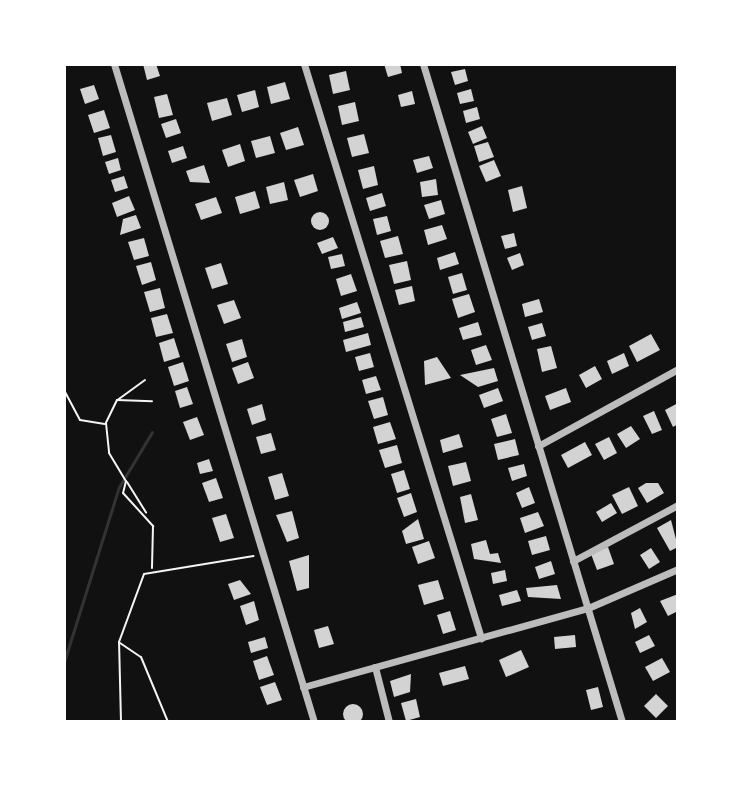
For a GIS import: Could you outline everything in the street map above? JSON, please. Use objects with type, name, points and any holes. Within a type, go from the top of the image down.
[{"type":"street","points":[[114,64],[314,722]]},
{"type":"street","points":[[304,64],[481,638]]},
{"type":"street","points":[[423,64],[622,722]]},
{"type":"street","points":[[538,446],[678,369]]},
{"type":"street","points":[[573,561],[678,505]]},
{"type":"street","points":[[303,687],[588,608],[678,569]]},
{"type":"street","points":[[375,667],[389,722]]},
{"type":"path","points":[[121,722],[119,642],[151,569],[156,541],[147,515],[119,474],[106,423],[117,400],[145,380]]},
{"type":"path","points":[[64,390],[80,420],[106,423]]},
{"type":"path","points":[[117,400],[152,401]]},
{"type":"path","points":[[126,480],[123,493],[147,515]]},
{"type":"path","points":[[151,569],[231,565],[263,553]]},
{"type":"path","points":[[119,642],[141,657],[168,722]]},
{"type":"building","points":[[143,64],[156,64],[160,76],[147,80]]},
{"type":"building","points":[[384,64],[400,64],[402,73],[388,77]]},
{"type":"building","points":[[465,69],[468,81],[455,85],[451,72]]},
{"type":"building","points":[[346,71],[350,90],[333,94],[329,75]]},
{"type":"building","points":[[285,82],[290,99],[271,104],[267,87]]},
{"type":"building","points":[[94,85],[99,99],[85,104],[80,89]]},
{"type":"building","points":[[471,89],[474,101],[460,104],[457,93]]},
{"type":"building","points":[[255,90],[259,107],[242,112],[237,95]]},
{"type":"building","points":[[412,91],[415,104],[401,107],[398,95]]},
{"type":"building","points":[[167,94],[173,115],[159,118],[154,97]]},
{"type":"building","points":[[227,98],[232,115],[212,121],[207,103]]},
{"type":"building","points":[[355,102],[359,121],[342,125],[338,106]]},
{"type":"building","points":[[477,107],[480,119],[466,123],[463,111]]},
{"type":"building","points":[[104,110],[110,128],[94,133],[88,115]]},
{"type":"building","points":[[176,119],[181,133],[166,138],[161,124]]},
{"type":"building","points":[[482,126],[487,138],[473,144],[468,132]]},
{"type":"building","points":[[298,127],[304,145],[286,150],[280,133]]},
{"type":"building","points":[[364,134],[369,153],[352,157],[347,138]]},
{"type":"building","points":[[111,135],[116,152],[103,156],[98,138]]},
{"type":"building","points":[[270,136],[275,153],[256,158],[251,141]]},
{"type":"building","points":[[488,142],[494,157],[479,162],[474,146]]},
{"type":"building","points":[[240,144],[245,161],[228,167],[222,150]]},
{"type":"building","points":[[183,146],[187,158],[172,163],[168,151]]},
{"type":"building","points":[[429,156],[433,168],[417,173],[413,160]]},
{"type":"building","points":[[118,158],[121,170],[109,174],[105,162]]},
{"type":"building","points":[[494,160],[501,176],[486,182],[479,166]]},
{"type":"building","points":[[204,165],[210,183],[190,182],[186,171]]},
{"type":"building","points":[[374,166],[378,185],[363,189],[358,170]]},
{"type":"building","points":[[313,174],[318,191],[300,197],[294,180]]},
{"type":"building","points":[[124,176],[128,188],[115,192],[111,180]]},
{"type":"building","points":[[436,179],[438,195],[422,197],[420,182]]},
{"type":"building","points":[[284,182],[288,200],[270,204],[266,187]]},
{"type":"building","points":[[522,186],[527,208],[513,212],[508,190]]},
{"type":"building","points":[[255,191],[260,208],[240,214],[235,197]]},
{"type":"building","points":[[382,193],[386,206],[370,211],[366,198]]},
{"type":"building","points":[[129,196],[135,210],[117,217],[112,203]]},
{"type":"building","points":[[216,197],[222,213],[201,220],[195,204]]},
{"type":"building","points":[[441,200],[445,214],[429,219],[424,205]]},
{"type":"building","points":[[320,212],[329,221],[320,230],[311,221]]},
{"type":"building","points":[[136,215],[141,228],[120,235],[123,219]]},
{"type":"building","points":[[387,216],[391,231],[377,235],[373,219]]},
{"type":"building","points":[[442,225],[447,239],[428,245],[424,230]]},
{"type":"building","points":[[514,233],[517,246],[505,249],[501,236]]},
{"type":"building","points":[[398,236],[403,254],[385,258],[380,241]]},
{"type":"building","points":[[333,237],[338,248],[322,254],[317,243]]},
{"type":"building","points":[[144,238],[149,256],[134,260],[128,242]]},
{"type":"building","points":[[455,252],[459,264],[440,270],[437,258]]},
{"type":"building","points":[[520,253],[524,265],[512,270],[507,258]]},
{"type":"building","points":[[342,254],[345,266],[331,269],[328,257]]},
{"type":"building","points":[[407,261],[411,280],[394,284],[389,265]]},
{"type":"building","points":[[151,262],[156,280],[142,285],[136,266]]},
{"type":"building","points":[[221,263],[228,284],[212,289],[205,268]]},
{"type":"building","points":[[462,273],[467,290],[453,294],[448,277]]},
{"type":"building","points":[[351,274],[357,291],[341,296],[336,279]]},
{"type":"building","points":[[412,286],[415,301],[399,305],[395,290]]},
{"type":"building","points":[[160,288],[165,308],[150,312],[144,292]]},
{"type":"building","points":[[469,294],[475,312],[458,318],[452,299]]},
{"type":"building","points":[[539,299],[543,312],[525,317],[522,304]]},
{"type":"building","points":[[234,300],[241,318],[224,324],[217,305]]},
{"type":"building","points":[[357,302],[361,313],[342,319],[339,308]]},
{"type":"building","points":[[167,314],[173,333],[156,337],[151,318]]},
{"type":"building","points":[[361,317],[364,327],[345,332],[343,322]]},
{"type":"building","points":[[478,322],[482,335],[463,340],[459,328]]},
{"type":"building","points":[[542,323],[546,336],[532,340],[528,327]]},
{"type":"building","points":[[368,333],[371,345],[346,352],[343,340]]},
{"type":"building","points":[[651,334],[660,350],[637,362],[629,346]]},
{"type":"building","points":[[174,338],[180,357],[164,362],[159,343]]},
{"type":"building","points":[[242,339],[247,357],[232,362],[226,344]]},
{"type":"building","points":[[486,345],[492,360],[476,365],[471,350]]},
{"type":"building","points":[[551,346],[557,368],[542,372],[537,349]]},
{"type":"building","points":[[370,353],[374,367],[359,371],[355,357]]},
{"type":"building","points":[[624,353],[629,366],[612,374],[607,361]]},
{"type":"building","points":[[437,357],[451,378],[425,385],[424,361]]},
{"type":"building","points":[[183,362],[189,381],[174,386],[168,367]]},
{"type":"building","points":[[248,362],[254,378],[238,384],[232,368]]},
{"type":"building","points":[[595,366],[602,379],[586,388],[579,375]]},
{"type":"building","points":[[494,368],[498,381],[478,387],[460,375]]},
{"type":"building","points":[[376,376],[381,390],[366,394],[362,380]]},
{"type":"building","points":[[187,387],[193,404],[180,408],[175,391]]},
{"type":"building","points":[[498,388],[503,401],[484,408],[479,395]]},
{"type":"building","points":[[566,388],[571,402],[550,410],[545,396]]},
{"type":"building","points":[[383,397],[388,415],[374,419],[368,401]]},
{"type":"building","points":[[678,403],[678,424],[673,427],[665,410]]},
{"type":"building","points":[[262,404],[266,420],[252,425],[247,409]]},
{"type":"building","points":[[654,411],[662,430],[652,434],[643,416]]},
{"type":"building","points":[[506,414],[512,433],[497,437],[491,419]]},
{"type":"building","points":[[197,417],[204,435],[190,440],[183,422]]},
{"type":"building","points":[[390,422],[396,439],[378,444],[373,427]]},
{"type":"building","points":[[631,426],[640,439],[626,448],[617,434]]},
{"type":"building","points":[[271,433],[276,450],[261,454],[256,437]]},
{"type":"building","points":[[459,434],[463,447],[443,453],[440,440]]},
{"type":"building","points":[[609,437],[617,453],[604,460],[595,444]]},
{"type":"building","points":[[515,439],[519,455],[498,460],[494,444]]},
{"type":"building","points":[[585,442],[592,455],[568,468],[561,455]]},
{"type":"building","points":[[397,445],[402,463],[385,468],[379,450]]},
{"type":"building","points":[[209,459],[213,471],[200,474],[197,463]]},
{"type":"building","points":[[466,462],[471,481],[453,486],[448,466]]},
{"type":"building","points":[[524,464],[527,476],[512,481],[508,468]]},
{"type":"building","points":[[404,470],[410,489],[397,493],[391,474]]},
{"type":"building","points":[[282,473],[289,496],[275,500],[268,477]]},
{"type":"building","points":[[216,478],[223,498],[209,502],[202,483]]},
{"type":"building","points":[[646,483],[658,483],[664,493],[647,503],[638,488]]},
{"type":"building","points":[[529,487],[535,503],[522,508],[516,493]]},
{"type":"building","points":[[629,487],[638,506],[622,514],[612,495]]},
{"type":"building","points":[[411,493],[417,512],[404,517],[397,498]]},
{"type":"building","points":[[471,494],[478,520],[465,523],[460,497]]},
{"type":"building","points":[[611,503],[617,513],[602,522],[596,512]]},
{"type":"building","points":[[292,511],[299,538],[287,542],[276,515]]},
{"type":"building","points":[[538,512],[544,526],[525,533],[520,518]]},
{"type":"building","points":[[226,514],[234,538],[220,542],[212,518]]},
{"type":"building","points":[[418,519],[424,539],[406,544],[402,531]]},
{"type":"building","points":[[671,520],[678,547],[670,551],[657,528]]},
{"type":"building","points":[[546,536],[550,550],[532,555],[528,541]]},
{"type":"building","points":[[486,540],[490,554],[498,553],[501,563],[474,559],[471,544]]},
{"type":"building","points":[[429,541],[435,558],[418,564],[412,547]]},
{"type":"building","points":[[608,547],[614,564],[597,570],[591,554]]},
{"type":"building","points":[[651,548],[660,562],[649,569],[640,555]]},
{"type":"building","points":[[309,555],[309,588],[297,591],[289,561]]},
{"type":"building","points":[[551,561],[555,574],[539,579],[535,567]]},
{"type":"building","points":[[505,570],[507,581],[493,584],[491,573]]},
{"type":"building","points":[[240,580],[251,594],[234,600],[228,584]]},
{"type":"building","points":[[438,580],[444,599],[424,605],[418,585]]},
{"type":"building","points":[[557,585],[561,599],[528,597],[526,588]]},
{"type":"building","points":[[517,590],[521,601],[502,606],[499,595]]},
{"type":"building","points":[[678,594],[678,611],[668,616],[660,601]]},
{"type":"building","points":[[254,601],[259,620],[246,625],[240,606]]},
{"type":"building","points":[[640,608],[647,622],[635,629],[631,613]]},
{"type":"building","points":[[450,611],[456,630],[443,634],[437,615]]},
{"type":"building","points":[[328,626],[334,644],[319,648],[314,630]]},
{"type":"building","points":[[575,635],[576,647],[555,649],[554,637]]},
{"type":"building","points":[[649,635],[655,646],[640,653],[635,642]]},
{"type":"building","points":[[265,637],[268,648],[251,653],[248,642]]},
{"type":"building","points":[[521,650],[529,667],[506,677],[499,660]]},
{"type":"building","points":[[267,656],[274,675],[259,680],[253,661]]},
{"type":"building","points":[[662,658],[670,672],[653,681],[645,667]]},
{"type":"building","points":[[465,666],[469,679],[443,686],[439,673]]},
{"type":"building","points":[[411,674],[410,692],[394,697],[390,681]]},
{"type":"building","points":[[275,682],[282,700],[267,705],[260,687]]},
{"type":"building","points":[[598,687],[603,707],[591,710],[586,690]]},
{"type":"building","points":[[656,694],[668,706],[656,718],[644,706]]},
{"type":"building","points":[[416,699],[420,717],[406,721],[401,703]]},
{"type":"building","points":[[353,704],[360,707],[363,714],[360,721],[353,724],[346,721],[343,714],[346,707]]},
{"type":"waterway","points":[[64,662],[119,487],[152,432]]}]
